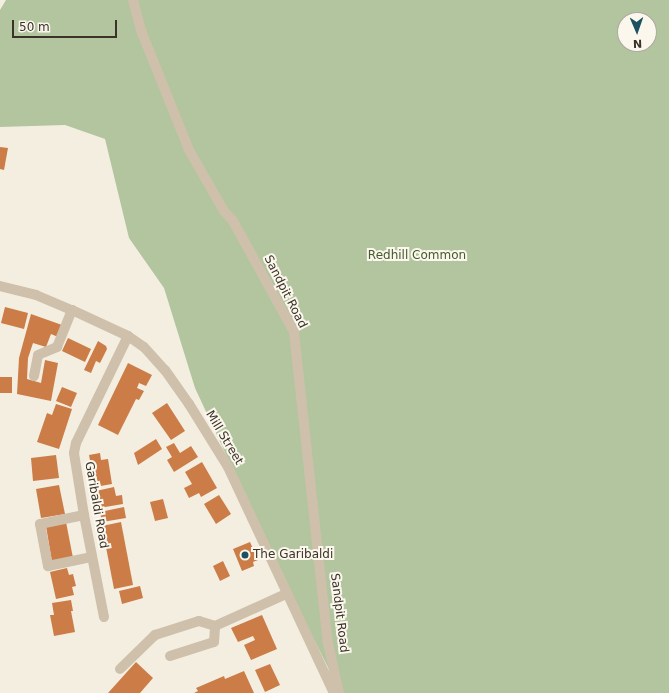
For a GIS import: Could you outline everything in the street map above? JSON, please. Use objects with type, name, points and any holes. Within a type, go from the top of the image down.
[{"type":"street","name":"Sandpit Road","points":[[133,0],[142,33],[189,150],[224,211],[233,221],[294,332],[328,643],[339,693]]},
{"type":"street","name":"Mill Street","points":[[0,288],[36,295],[128,336],[144,347],[165,370],[193,410],[228,467],[286,594],[334,693]]},
{"type":"street","points":[[34,376],[38,355],[57,347],[72,310]]},
{"type":"street","name":"Garibaldi Road","points":[[104,617],[84,516],[74,453],[76,443],[128,336]]},
{"type":"street","points":[[84,516],[40,524],[48,566],[92,557]]},
{"type":"street","points":[[120,669],[155,635],[199,622],[215,626],[286,594]]},
{"type":"street","points":[[170,656],[214,642],[215,626]]},
{"type":"green space","name":"Redhill Common","points":[[6,0],[669,0],[669,693],[341,693],[293,598],[195,388],[164,288],[129,238],[105,139],[65,125],[0,127],[0,10]]},
{"type":"building","points":[[0,147],[8,148],[4,170],[0,169]]},
{"type":"building","points":[[5,307],[28,313],[24,329],[1,323]]},
{"type":"building","points":[[31,314],[62,325],[58,337],[51,334],[46,347],[33,343],[28,358],[27,379],[41,383],[45,360],[58,363],[51,401],[17,394],[19,358]]},
{"type":"building","points":[[68,338],[91,349],[85,362],[62,351]]},
{"type":"building","points":[[98,341],[106,346],[107,349],[100,363],[96,361],[91,373],[84,370]]},
{"type":"building","points":[[128,363],[152,375],[146,386],[139,383],[137,388],[144,391],[139,400],[136,399],[118,435],[98,425]]},
{"type":"building","points":[[0,377],[12,377],[12,393],[0,393]]},
{"type":"building","points":[[62,387],[77,393],[71,407],[56,401]]},
{"type":"building","points":[[167,403],[185,431],[171,440],[152,413]]},
{"type":"building","points":[[56,404],[72,409],[59,449],[37,442],[47,413],[52,415]]},
{"type":"building","points":[[156,439],[162,449],[138,465],[134,453]]},
{"type":"building","points":[[174,443],[180,453],[191,446],[198,457],[174,472],[167,460],[172,457],[166,447]]},
{"type":"building","points":[[100,453],[101,460],[108,459],[112,484],[95,487],[89,455]]},
{"type":"building","points":[[56,455],[59,478],[33,481],[31,458]]},
{"type":"building","points":[[202,462],[217,488],[201,497],[199,493],[189,498],[184,488],[192,484],[185,472]]},
{"type":"building","points":[[59,485],[65,514],[41,518],[36,489]]},
{"type":"building","points":[[114,487],[116,496],[122,495],[123,504],[99,508],[96,491]]},
{"type":"building","points":[[219,495],[231,514],[216,524],[204,504]]},
{"type":"building","points":[[163,499],[168,518],[155,521],[150,502]]},
{"type":"building","points":[[124,507],[126,518],[102,522],[100,512]]},
{"type":"building","points":[[66,522],[73,558],[52,562],[46,526]]},
{"type":"building","points":[[121,522],[133,585],[114,589],[102,526]]},
{"type":"building","points":[[250,542],[258,560],[253,562],[254,566],[242,571],[233,549]]},
{"type":"building","points":[[223,561],[230,576],[220,581],[213,566]]},
{"type":"building","points":[[67,568],[69,575],[73,574],[76,586],[72,587],[74,595],[56,599],[50,572]]},
{"type":"building","points":[[140,586],[143,598],[122,604],[119,591]]},
{"type":"building","points":[[71,600],[73,611],[71,611],[75,632],[54,636],[50,615],[54,615],[52,603]]},
{"type":"building","points":[[262,615],[277,649],[251,660],[244,645],[255,640],[253,636],[238,642],[231,628]]},
{"type":"building","points":[[136,662],[153,678],[140,693],[108,693]]},
{"type":"building","points":[[270,664],[280,685],[265,692],[255,670]]},
{"type":"building","points":[[244,671],[254,693],[194,693],[198,691],[196,688],[224,676],[225,679]]},
{"type":"place","name":"The Garibaldi","points":[[245,555]]}]
